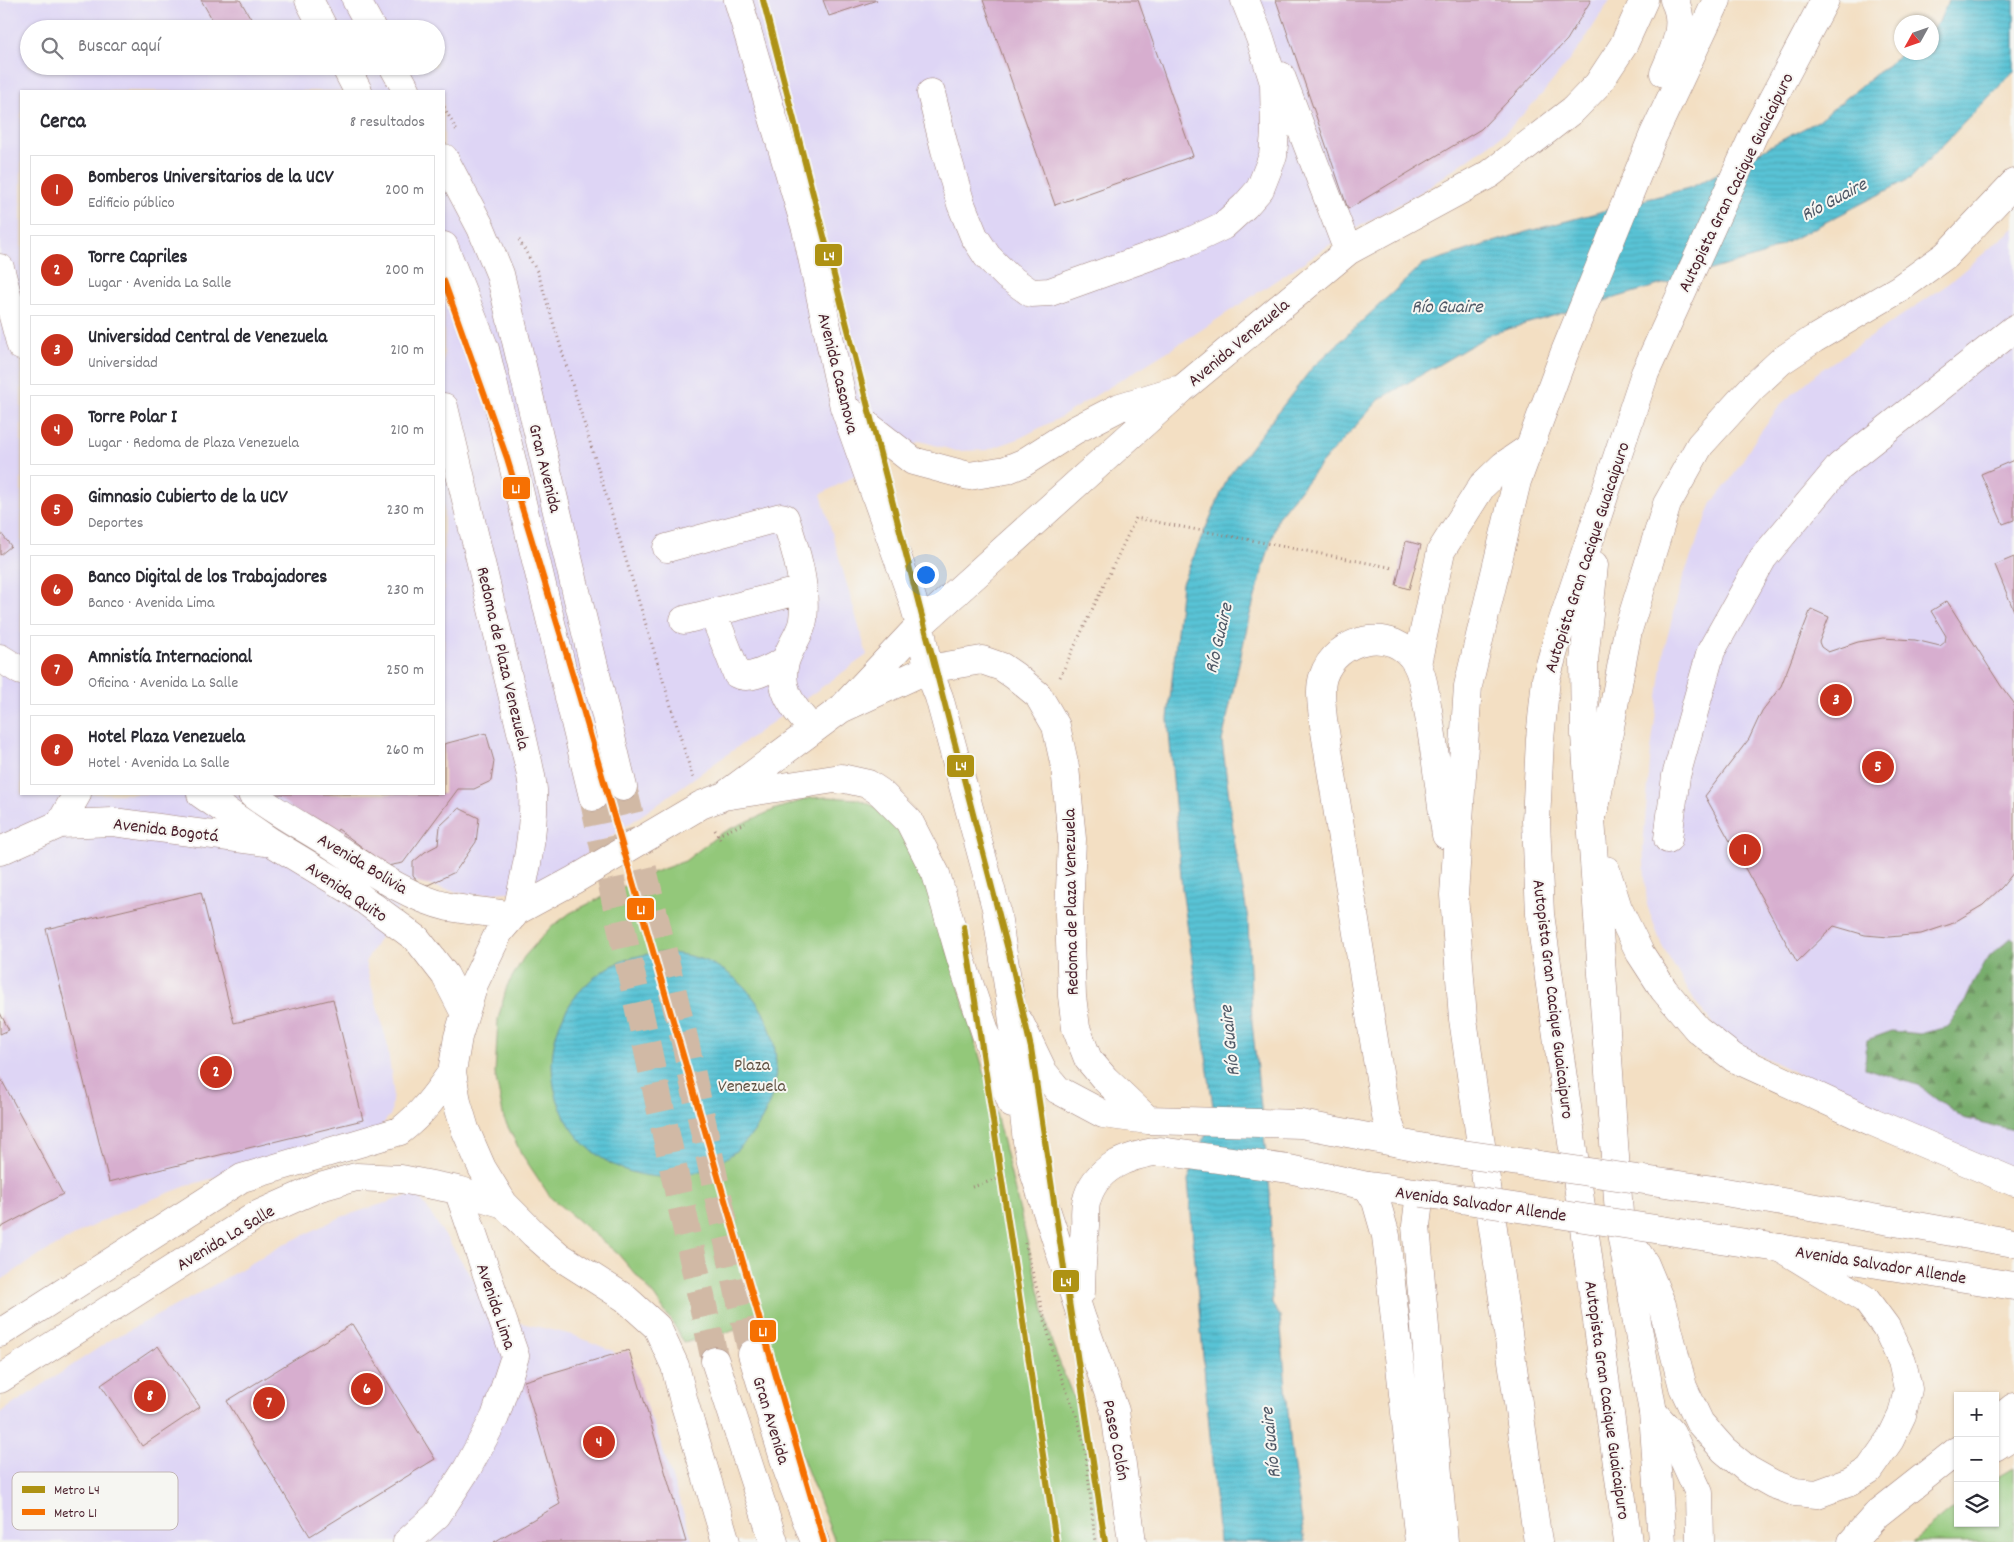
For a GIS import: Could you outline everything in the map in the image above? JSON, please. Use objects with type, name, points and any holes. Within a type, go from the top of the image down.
[{"type":"main road","points":[[309,0],[319,20]]},
{"type":"main road","points":[[356,0],[367,20]]},
{"type":"main road","name":"Avenida Casanova","points":[[738,0],[806,229],[844,407],[920,625],[928,669],[939,697],[996,908],[1011,1005],[1027,1141]]},
{"type":"main road","points":[[931,94],[945,150],[974,236],[987,256],[1007,276],[1031,293],[1050,292],[1189,242],[1223,226],[1246,206],[1260,189],[1273,156],[1275,132],[1274,83],[1260,38],[1245,0]]},
{"type":"main road","points":[[1251,0],[1348,251]]},
{"type":"main road","name":"Avenida Venezuela","points":[[841,709],[920,625],[1182,389],[1348,251],[1490,174],[1574,109],[1598,84],[1623,46],[1644,0]]},
{"type":"main road","points":[[1652,138],[1663,76],[1677,42],[1680,26],[1679,10],[1674,0]]},
{"type":"main road","points":[[1454,895],[1468,686],[1517,481],[1564,354],[1652,138],[1704,0]]},
{"type":"main road","points":[[1652,138],[1716,0]]},
{"type":"main road","name":"Autopista Gran Cacique Guaicaipuro","points":[[1628,1542],[1540,914],[1536,821],[1540,739],[1546,678],[1645,373],[1754,134],[1826,1]]},
{"type":"main road","points":[[350,75],[357,90]]},
{"type":"main road","points":[[398,75],[406,90]]},
{"type":"main road","name":"Gran Avenida","points":[[445,160],[481,228],[500,274],[623,787]]},
{"type":"main road","points":[[2014,182],[1946,255],[1900,289],[1814,338],[1781,361],[1752,388],[1700,445],[1668,504],[1628,630],[1592,821],[1618,908],[1640,953],[1664,990],[1697,1029],[1734,1058],[1873,1122],[2014,1182]]},
{"type":"main road","name":"Gran Avenida","points":[[445,249],[485,349],[593,798]]},
{"type":"main road","points":[[0,268],[20,342]]},
{"type":"main road","points":[[1668,840],[1676,776],[1711,651],[1763,558],[1840,466],[2014,329]]},
{"type":"main road","points":[[844,407],[913,461],[969,476],[1006,470],[1023,463],[1075,430],[1120,407],[1182,389]]},
{"type":"main road","name":"Redoma de Plaza Venezuela","points":[[445,411],[533,788],[529,854],[515,913]]},
{"type":"main road","points":[[1417,664],[1441,551],[1482,486],[1504,465],[1529,448]]},
{"type":"main road","points":[[1603,504],[1591,585],[1584,662],[1585,735],[1620,1227],[1653,1412],[1662,1542]]},
{"type":"main road","points":[[667,548],[781,517],[786,518],[796,549],[802,590],[803,621],[784,662],[783,686],[793,708],[813,730]]},
{"type":"main road","points":[[684,620],[802,590]]},
{"type":"main road","points":[[713,613],[737,674],[743,678],[751,676],[784,662]]},
{"type":"main road","points":[[1396,1142],[1386,1116],[1323,719],[1322,695],[1324,677],[1332,662],[1355,642],[1370,639],[1390,641],[1400,645],[1417,664],[1422,676],[1454,895],[1463,1019],[1538,1542]]},
{"type":"main road","points":[[0,658],[20,670]]},
{"type":"main road","name":"Redoma de Plaza Venezuela","points":[[724,796],[841,709],[928,669],[982,660],[1002,667],[1038,695],[1056,726],[1065,767],[1072,839],[1070,924],[1072,996],[1076,1028],[1088,1059],[1104,1079],[1148,1120]]},
{"type":"main road","name":"Redoma de Plaza Venezuela","points":[[726,1542],[684,1402],[676,1366],[657,1327],[626,1298],[559,1256],[504,1204],[482,1168],[465,1129],[457,1102],[452,1072],[458,1037],[474,984],[499,932],[515,913],[702,805],[724,796],[841,778],[868,784],[880,792],[909,821],[936,874],[961,959],[992,1052],[1027,1141]]},
{"type":"main road","points":[[60,824],[76,795]]},
{"type":"main road","name":"Avenida Quito","points":[[202,795],[271,842],[352,891],[417,939],[445,975],[465,1014]]},
{"type":"main road","name":"Avenida Bolivia","points":[[253,795],[271,809],[319,837],[377,875],[414,894],[448,906],[515,913]]},
{"type":"main road","name":"Avenida Bogotá","points":[[0,851],[60,824],[113,822],[271,842]]},
{"type":"main road","name":"Avenida Casanova","points":[[1011,1005],[1044,1073],[1058,1090],[1103,1114],[1148,1120]]},
{"type":"main road","points":[[0,1333],[242,1178],[400,1131],[418,1117],[431,1103],[452,1072]]},
{"type":"main road","points":[[1148,1120],[1301,1124],[1435,1150],[1714,1190],[2014,1243]]},
{"type":"main road","name":"Paseo Colón","points":[[1027,1141],[1033,1169],[1082,1319],[1115,1411],[1132,1542]]},
{"type":"main road","name":"Avenida Salvador Allende","points":[[1082,1319],[1081,1258],[1086,1205],[1091,1187],[1103,1174],[1121,1160],[1160,1150],[1289,1169],[1367,1186],[1776,1247],[2014,1286]]},
{"type":"main road","name":"Avenida La Salle","points":[[0,1379],[257,1215],[320,1187],[356,1177],[401,1179],[458,1190],[504,1204]]},
{"type":"main road","points":[[1367,1186],[1376,1201],[1386,1236],[1419,1542]]},
{"type":"main road","points":[[458,1190],[534,1234]]},
{"type":"main road","name":"Avenida Lima","points":[[407,1542],[437,1516],[467,1469],[495,1417],[515,1356],[458,1190]]},
{"type":"main road","points":[[1421,1193],[1416,1226],[1444,1542]]},
{"type":"main road","points":[[1620,1227],[1645,1264],[1662,1305],[1683,1387],[1700,1423],[1724,1450],[1748,1470],[1773,1484],[1795,1492],[1817,1494],[1850,1482],[1869,1470],[1890,1440],[1902,1415],[1908,1389],[1902,1362],[1886,1327],[1866,1300],[1776,1247]]},
{"type":"main road","name":"Gran Avenida","points":[[752,1354],[788,1472],[814,1542]]},
{"type":"main road","name":"Gran Avenida","points":[[715,1360],[774,1542]]},
{"type":"main road","points":[[1999,1419],[2014,1407]]},
{"type":"main road","points":[[1653,1412],[1671,1432],[1698,1493],[1700,1542]]},
{"type":"main road","points":[[1999,1444],[2014,1435]]},
{"type":"main road","points":[[1852,1542],[1877,1514],[1954,1453]]},
{"type":"main road","points":[[1876,1542],[1887,1529],[1954,1474]]},
{"type":"path","points":[[1038,695],[1057,682],[1136,518],[1394,568]]},
{"type":"path","points":[[972,1187],[1033,1169]]},
{"type":"shaded area","points":[[0,0],[1610,0],[1580,47],[1543,93],[1504,134],[1423,191],[1346,234],[1189,338],[1059,418],[1018,439],[987,450],[956,451],[920,441],[821,494],[867,655],[556,876],[519,891],[469,895],[414,882],[365,962],[387,1043],[393,1088],[391,1114],[377,1131],[189,1185],[127,1209],[36,1257],[0,1281]]},
{"type":"shaded area","points":[[2014,228],[2014,1177],[1724,1038],[1694,1000],[1662,946],[1647,905],[1643,847],[1651,750],[1664,650],[1682,580],[1712,503],[1731,479],[1758,435],[1781,404],[1821,370],[1944,287]]},
{"type":"shaded area","points":[[417,1193],[499,1318],[573,1335],[613,1351],[628,1370],[640,1391],[658,1436],[693,1542],[0,1542],[0,1413],[112,1339],[198,1294],[281,1246],[341,1217]]},
{"type":"green space","name":"Plaza Venezuela","points":[[810,798],[857,799],[876,807],[899,829],[918,860],[954,970],[994,1105],[1052,1343],[1077,1407],[1092,1462],[1100,1542],[835,1542],[796,1441],[760,1324],[684,1343],[655,1297],[618,1254],[551,1198],[521,1153],[504,1119],[495,1074],[498,1019],[507,986],[524,957],[549,929],[570,913],[649,874],[685,861],[720,834],[732,828],[776,809]]},
{"type":"green space","points":[[2011,938],[2014,939],[2014,1130],[1963,1118],[1920,1086],[1865,1068],[1867,1040],[1892,1031],[1920,1034],[1947,1027],[1964,1004],[1975,979],[1990,956]]},
{"type":"green space","points":[[2014,1468],[2014,1542],[1912,1542],[1954,1507],[1954,1527],[1999,1527],[1999,1477]]},
{"type":"water","name":"Río Guaire","points":[[1948,0],[2014,0],[2014,71],[1911,178],[1762,255],[1491,334],[1380,399],[1320,465],[1278,517],[1249,618],[1222,741],[1235,845],[1248,919],[1252,1023],[1270,1191],[1272,1304],[1280,1316],[1291,1448],[1305,1542],[1219,1542],[1188,1180],[1214,1113],[1182,889],[1168,719],[1182,583],[1228,477],[1312,368],[1423,264],[1526,232],[1692,187],[1818,121],[1894,59],[1939,60],[1939,22]]},
{"type":"water","points":[[664,953],[686,955],[717,966],[743,986],[763,1012],[774,1043],[776,1065],[774,1087],[763,1118],[743,1144],[717,1164],[686,1175],[664,1177],[642,1175],[611,1164],[585,1144],[565,1118],[554,1087],[552,1065],[554,1043],[565,1012],[585,986],[611,966],[642,955]]},
{"type":"building","points":[[201,0],[240,0],[252,20],[213,20]]},
{"type":"building","points":[[823,0],[877,0],[829,16]]},
{"type":"building","points":[[983,0],[1138,0],[1193,156],[1055,205]]},
{"type":"building","points":[[1276,0],[1591,0],[1567,40],[1481,129],[1348,209]]},
{"type":"building","points":[[2014,460],[2014,520],[2003,524],[1981,474]]},
{"type":"building","points":[[0,532],[11,546],[0,555]]},
{"type":"building","points":[[1406,541],[1421,545],[1409,589],[1396,585]]},
{"type":"building","points":[[2014,557],[2014,611],[1995,565]]},
{"type":"building","points":[[1947,601],[2001,686],[2014,703],[2014,872],[2002,887],[1983,905],[1951,924],[1921,934],[1889,937],[1865,935],[1834,926],[1797,962],[1705,796],[1749,739],[1762,711],[1781,686],[1811,609],[1829,617],[1819,642],[1821,647],[1828,652],[1858,642],[1883,638],[1915,640],[1940,646],[1945,642],[1946,636],[1931,611]]},
{"type":"building","points":[[486,733],[494,761],[491,781],[474,789],[458,789],[403,863],[387,866],[338,829],[332,838],[274,795],[445,795],[445,744]]},
{"type":"building","points":[[459,808],[479,818],[476,842],[455,872],[428,885],[419,883],[413,876],[413,862],[425,852],[438,845],[440,826]]},
{"type":"building","points":[[201,892],[234,1023],[333,999],[363,1120],[109,1182],[46,929]]},
{"type":"building","points":[[0,1013],[9,1030],[0,1034]]},
{"type":"building","points":[[0,1077],[63,1194],[0,1228]]},
{"type":"building","points":[[352,1324],[435,1459],[310,1536],[227,1401]]},
{"type":"building","points":[[158,1346],[200,1407],[142,1446],[101,1385]]},
{"type":"building","points":[[629,1350],[686,1542],[494,1542],[560,1504],[524,1381]]},
{"type":"tunnel","points":[[623,787],[685,1042],[752,1354]]},
{"type":"tunnel","points":[[593,797],[715,1361]]},
{"type":"metro line","name":"L4","points":[[763,0],[1013,969],[1031,1048],[1105,1542]]},
{"type":"metro line","name":"L1","points":[[445,284],[507,458],[579,696],[824,1542]]},
{"type":"metro line","name":"L4","points":[[964,927],[1056,1542]]},
{"type":"place","name":"Universidad Central de Venezuela","points":[[1836,700]]},
{"type":"place","name":"Gimnasio Cubierto de la UCV","points":[[1878,767]]},
{"type":"place","name":"Bomberos Universitarios de la UCV","points":[[1745,850]]},
{"type":"place","name":"Torre Capriles","points":[[216,1072]]},
{"type":"place","name":"Banco Digital de los Trabajadores","points":[[367,1389]]},
{"type":"place","name":"Hotel Plaza Venezuela","points":[[150,1396]]},
{"type":"place","name":"Amnistía Internacional","points":[[269,1403]]},
{"type":"place","name":"Torre Polar I","points":[[599,1442]]}]
